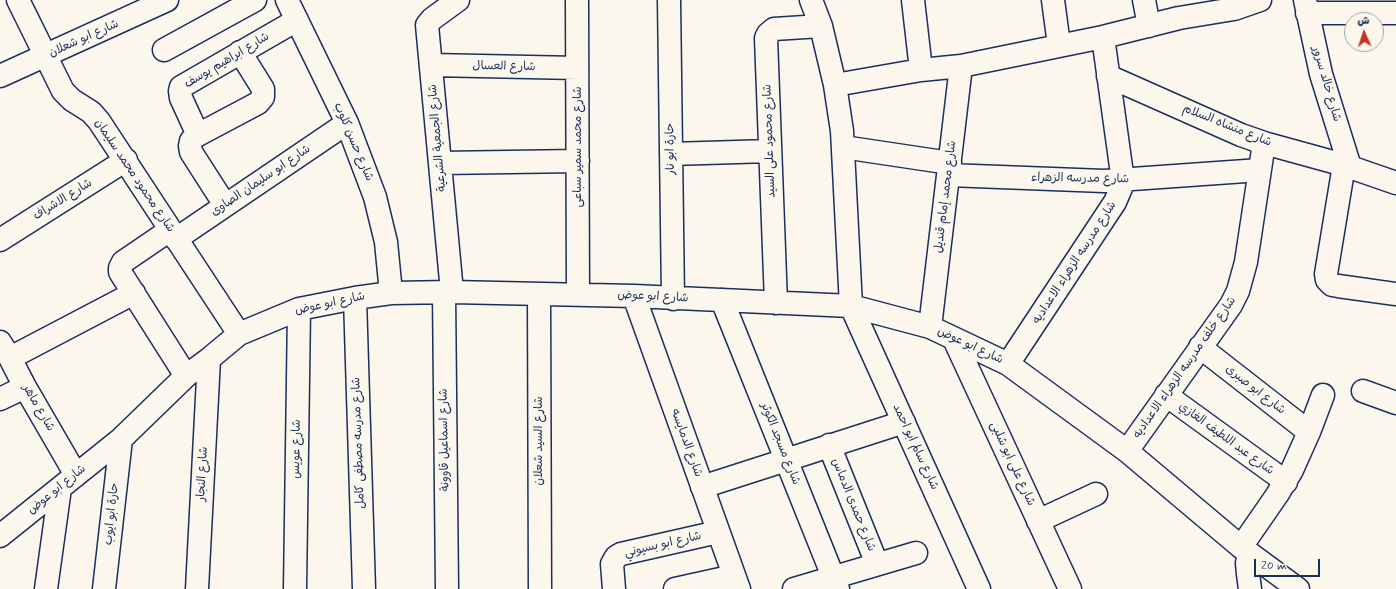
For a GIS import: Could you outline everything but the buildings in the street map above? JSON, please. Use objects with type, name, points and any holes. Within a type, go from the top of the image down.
[{"type":"street","name":"شارع محمود محمد سليمان","points":[[18,0],[63,91],[72,100],[91,112],[99,122],[126,160],[173,235],[239,334]]},
{"type":"street","name":"شارع ابو شعلان","points":[[0,76],[167,0]]},
{"type":"street","points":[[164,50],[255,0]]},
{"type":"street","name":"شارع حسن كلوب","points":[[287,0],[347,123],[375,197],[386,242],[391,293]]},
{"type":"street","name":"شارع الجمعية الشرعية","points":[[448,292],[440,163],[427,25],[432,19],[458,0]]},
{"type":"street","name":"شارع محمد سمير سباعى","points":[[577,0],[578,294]]},
{"type":"street","name":"حارة ابو نار","points":[[669,0],[673,299]]},
{"type":"street","points":[[811,0],[821,26],[835,85],[842,131],[851,306]]},
{"type":"street","points":[[913,0],[921,70]]},
{"type":"street","points":[[1053,0],[1059,45]]},
{"type":"street","points":[[1144,0],[1149,26]]},
{"type":"street","points":[[835,85],[921,70],[961,66],[1149,26],[1233,5],[1260,0]]},
{"type":"street","points":[[1306,7],[1396,13]]},
{"type":"street","name":"شارع خالد سرور","points":[[1306,7],[1321,74],[1347,166]]},
{"type":"street","name":"شارع ابراهيم يوسف","points":[[198,135],[180,98],[181,87],[297,20]]},
{"type":"street","name":"شارع محمود على السيد","points":[[776,303],[766,38],[768,34],[774,30],[821,26]]},
{"type":"street","name":"شارع مدرسه الزهراء الاعداديه","points":[[1008,364],[1119,195],[1122,181],[1103,36]]},
{"type":"street","points":[[226,205],[191,152],[190,146],[191,141],[198,135],[258,103],[263,97],[263,89],[240,52]]},
{"type":"street","name":"شارع العسال","points":[[431,66],[577,68]]},
{"type":"street","name":"شارع محمد إمام قنديل","points":[[930,327],[961,66]]},
{"type":"street","name":"شارع منشاه السلام","points":[[1108,76],[1241,135],[1264,143],[1347,166],[1396,183]]},
{"type":"street","name":"شارع ابو سليمان الصاوى","points":[[186,376],[120,272],[121,265],[226,205],[347,123]]},
{"type":"street","name":"شارع خلف مدرسه الزهراء الاعداديه","points":[[1127,451],[1231,305],[1246,262],[1264,143]]},
{"type":"street","name":"شارع مدرسه الزهراء","points":[[842,147],[949,169],[1086,181],[1122,181],[1260,170]]},
{"type":"street","points":[[671,154],[770,151]]},
{"type":"street","name":"شارع الاشراف","points":[[0,240],[126,160]]},
{"type":"street","points":[[440,163],[578,161]]},
{"type":"street","points":[[1347,166],[1327,268],[1327,280],[1332,285],[1396,294]]},
{"type":"street","name":"شارع ابو عوض","points":[[0,536],[121,439],[186,376],[210,359],[239,334],[300,309],[355,298],[391,293],[448,292],[634,296],[673,299],[851,306],[930,327],[1008,364],[1127,451],[1245,550],[1298,589]]},
{"type":"street","name":"شارع اسماعيل قاوونة","points":[[447,589],[448,292]]},
{"type":"street","points":[[5,350],[134,293]]},
{"type":"street","name":"شارع السيد شعلان","points":[[539,294],[540,589]]},
{"type":"street","name":"شارع الدمايسه","points":[[634,296],[736,582]]},
{"type":"street","name":"شارع مدرسه مصطفى كامل","points":[[355,298],[364,589]]},
{"type":"street","name":"شارع مسجد الكوثر","points":[[722,300],[836,583]]},
{"type":"street","name":"شارع سالم ابو احمد","points":[[851,306],[979,589]]},
{"type":"street","name":"شارع عويس","points":[[296,589],[300,309]]},
{"type":"street","name":"شارع على ابو شلبى","points":[[954,338],[1070,589]]},
{"type":"street","name":"شارع ابو صبرى","points":[[1200,347],[1309,432]]},
{"type":"street","name":"شارع ماهر","points":[[5,350],[25,386],[68,481]]},
{"type":"street","name":"شارع النجار","points":[[197,589],[210,359]]},
{"type":"street","points":[[0,399],[25,386]]},
{"type":"street","points":[[1363,391],[1396,403]]},
{"type":"street","name":"شارع عبد اللطيف الغازي","points":[[1166,395],[1286,482]]},
{"type":"street","points":[[1250,589],[1245,550],[1286,482],[1309,432],[1323,395]]},
{"type":"street","points":[[702,487],[904,422]]},
{"type":"street","name":"حارة ابو ايوب","points":[[104,589],[121,439]]},
{"type":"street","name":"شارع حمدى الدماس","points":[[829,445],[877,564]]},
{"type":"street","points":[[46,589],[68,481]]},
{"type":"street","points":[[1038,521],[1096,494]]},
{"type":"street","name":"شارع ابو بسيوني","points":[[614,589],[612,564],[616,557],[621,554],[718,532]]},
{"type":"street","points":[[794,589],[836,583],[877,564],[916,553]]},
{"type":"street","points":[[675,589],[736,582]]}]
